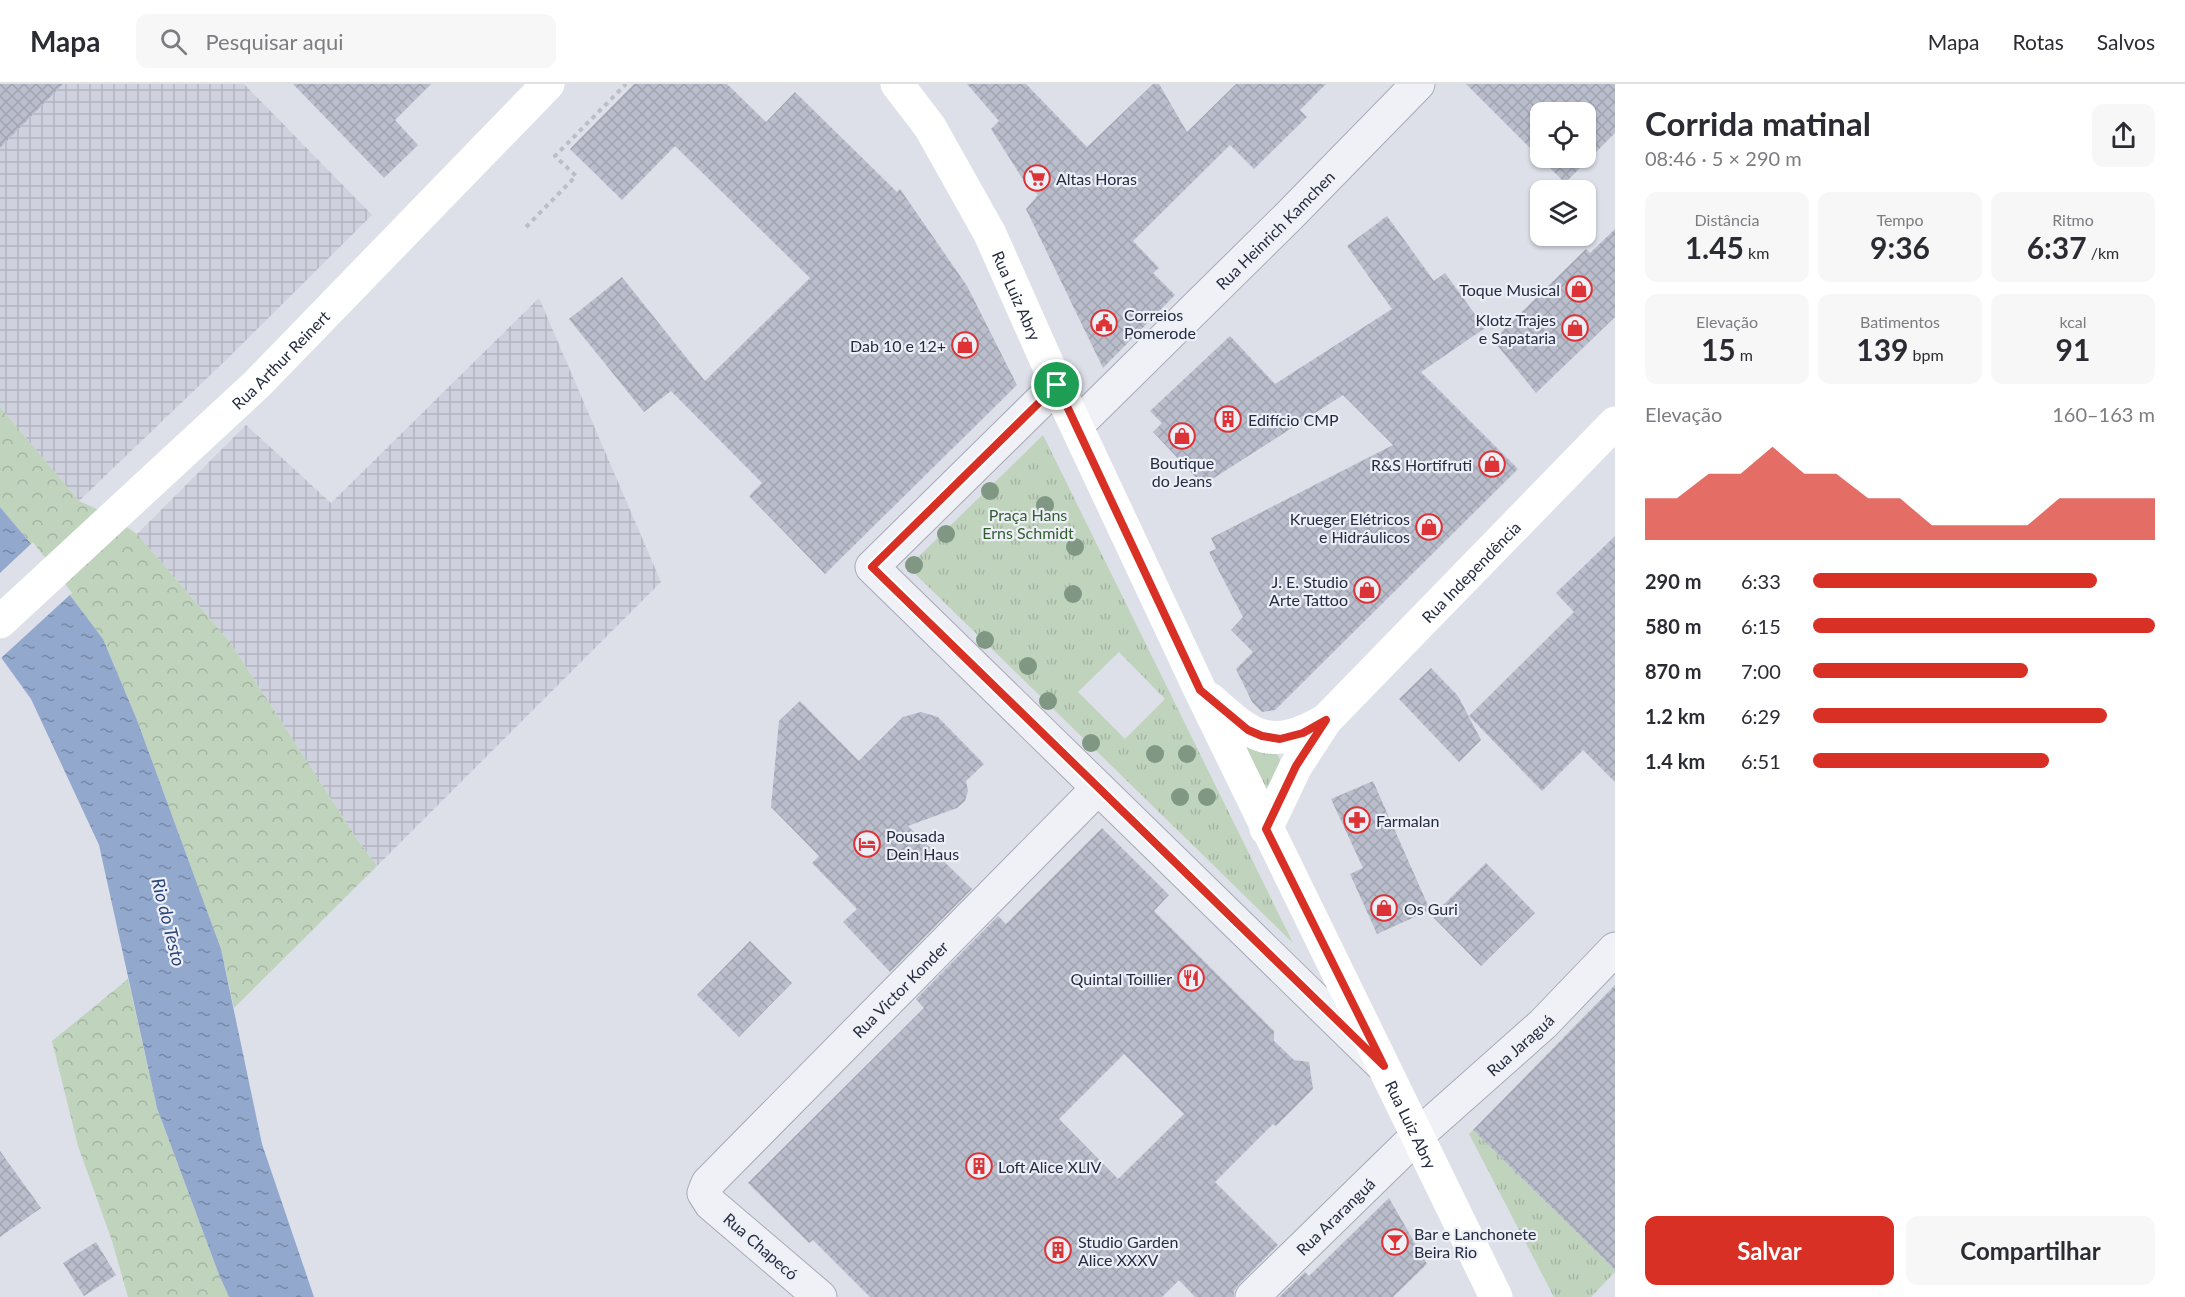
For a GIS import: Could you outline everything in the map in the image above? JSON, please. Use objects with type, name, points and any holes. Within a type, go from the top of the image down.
[{"type":"main road","name":"Rua Arthur Reinert","points":[[0,622],[118,515],[265,375],[548,84]]},
{"type":"main road","name":"Rua Luiz Abry","points":[[897,84],[930,127],[990,234],[1057,385],[1266,829],[1496,1297]]},
{"type":"main road","name":"Rua Independência","points":[[1266,829],[1296,766],[1326,720],[1615,423]]},
{"type":"main road","name":"Rua Independência","points":[[1200,690],[1248,730],[1262,736],[1280,739],[1303,733],[1326,720]]},
{"type":"street","name":"Rua Heinrich Kamchen","points":[[1077,425],[1328,178],[1418,84]]},
{"type":"street","points":[[1057,385],[872,567],[1384,1066]]},
{"type":"street","name":"Rua Victor Konder","points":[[704,1194],[708,1183],[1098,788]]},
{"type":"street","name":"Rua Jaraguá","points":[[1418,1135],[1542,1024],[1615,949]]},
{"type":"street","name":"Rua Araranguá","points":[[1252,1297],[1418,1135]]},
{"type":"street","name":"Rua Chapecó","points":[[704,1194],[711,1203],[820,1297]]},
{"type":"path","points":[[526,227],[576,176],[555,156],[626,84]]},
{"type":"shaded area","points":[[0,84],[244,84],[372,215],[79,501],[0,407]]},
{"type":"shaded area","points":[[539,298],[661,582],[377,866],[359,842],[230,642],[137,534],[246,425],[331,503]]},
{"type":"green space","points":[[0,407],[79,501],[106,513],[137,534],[230,642],[359,842],[377,866],[234,1008],[221,949],[137,720],[103,639],[32,545],[0,507]]},
{"type":"green space","name":"Praça Hans Erns Schmidt","points":[[1043,435],[1293,943],[908,567]],"holes":[[[1119,652],[1165,699],[1125,739],[1078,692]]]},
{"type":"green space","points":[[1245,743],[1274,748],[1284,767],[1265,809]]},
{"type":"green space","points":[[128,979],[157,1108],[229,1297],[128,1297],[112,1241],[78,1146],[52,1041]]},
{"type":"green space","points":[[1473,1130],[1615,1270],[1591,1297],[1554,1297],[1469,1134]]},
{"type":"water","name":"Rio do Testo","points":[[0,507],[32,545],[103,639],[137,720],[221,949],[262,1144],[314,1297],[229,1297],[218,1272],[157,1108],[99,845],[31,699],[0,656]]},
{"type":"pier","points":[[33,542],[72,593],[0,659],[0,573]]},
{"type":"building","points":[[0,84],[63,84],[0,148]]},
{"type":"building","points":[[293,84],[431,84],[395,120],[418,145],[384,178]]},
{"type":"building","points":[[634,84],[727,84],[766,122],[795,92],[897,192],[900,189],[967,286],[1017,385],[825,574],[749,496],[762,483],[671,391],[644,412],[569,319],[622,277],[705,381],[810,278],[675,146],[622,200],[570,149]]},
{"type":"building","points":[[967,84],[1026,84],[1087,147],[1153,84],[1159,84],[1187,132],[1236,84],[1326,84],[1300,110],[1307,117],[1254,169],[1230,145],[1133,241],[1159,268],[1153,273],[1175,295],[1103,368],[1026,209],[1038,195],[1024,181],[991,129],[999,121]]},
{"type":"building","points":[[1466,84],[1615,84],[1615,133],[1596,152],[1596,102],[1530,102],[1530,148]]},
{"type":"building","points":[[1550,168],[1580,168],[1568,180],[1562,180]]},
{"type":"building","points":[[1387,216],[1434,281],[1445,273],[1485,328],[1421,372],[1518,469],[1275,710],[1262,712],[1252,702],[1236,669],[1253,652],[1231,630],[1243,617],[1209,552],[1216,549],[1211,538],[1393,445],[1343,395],[1203,485],[1153,432],[1162,423],[1150,411],[1230,336],[1275,384],[1392,309],[1347,246]]},
{"type":"building","points":[[1615,229],[1615,317],[1536,393],[1493,340],[1586,249],[1590,253]]},
{"type":"building","points":[[1615,536],[1615,782],[1583,750],[1542,791],[1469,716],[1574,612],[1556,593]]},
{"type":"building","points":[[1431,668],[1458,696],[1481,740],[1459,762],[1399,699]]},
{"type":"building","name":"Pousada Dein Haus","points":[[800,701],[859,761],[903,717],[921,712],[938,717],[984,764],[966,781],[968,791],[965,801],[957,808],[908,826],[972,889],[890,972],[843,922],[857,909],[812,863],[819,856],[771,807],[779,721]]},
{"type":"building","points":[[1373,781],[1430,910],[1377,934],[1350,874],[1363,868],[1331,799]]},
{"type":"building","points":[[1102,828],[1169,895],[1154,911],[1274,1031],[1274,1041],[1294,1060],[1309,1062],[1313,1089],[1276,1126],[1273,1124],[1215,1182],[1278,1245],[1239,1284],[1234,1291],[1234,1297],[1195,1297],[1179,1280],[1162,1297],[870,1297],[813,1240],[809,1243],[748,1183],[924,1008],[916,999],[998,916],[1006,924]],"holes":[[[1124,1054],[1184,1114],[1118,1179],[1059,1119]]]},
{"type":"building","points":[[1486,863],[1535,913],[1481,966],[1432,916]]},
{"type":"building","points":[[750,941],[792,983],[739,1037],[697,995]]},
{"type":"building","points":[[1615,985],[1615,1270],[1473,1130]]},
{"type":"building","points":[[0,1151],[41,1208],[0,1237]]},
{"type":"building","points":[[1389,1198],[1427,1264],[1393,1297],[1279,1297],[1305,1272],[1309,1276]]},
{"type":"building","points":[[96,1242],[116,1275],[84,1296],[63,1263]]},
{"type":"place","name":"Altas Horas","points":[[1037,178]]},
{"type":"place","name":"Toque Musical","points":[[1579,289]]},
{"type":"place","name":"Correios Pomerode","points":[[1104,323]]},
{"type":"place","name":"Klotz Trajes e Sapataria","points":[[1575,328]]},
{"type":"place","name":"Dab 10 e 12+","points":[[965,345]]},
{"type":"place","name":"Edifício CMP","points":[[1228,419]]},
{"type":"place","name":"Boutique do Jeans","points":[[1182,436]]},
{"type":"place","name":"R&S Hortifruti","points":[[1492,464]]},
{"type":"place","name":"Krueger Elétricos e Hidráulicos","points":[[1429,527]]},
{"type":"place","name":"J. E. Studio Arte Tattoo","points":[[1367,590]]},
{"type":"place","name":"Farmalan","points":[[1357,820]]},
{"type":"place","name":"Pousada Dein Haus","points":[[867,844]]},
{"type":"place","name":"Os Guri","points":[[1384,908]]},
{"type":"place","name":"Quintal Toillier","points":[[1191,978]]},
{"type":"place","name":"Loft Alice XLIV","points":[[979,1166]]},
{"type":"place","name":"Bar e Lanchonete Beira Rio","points":[[1395,1242]]},
{"type":"place","name":"Studio Garden Alice XXXV","points":[[1058,1250]]},
{"type":"route","points":[[1057,385],[1200,690],[1248,730],[1262,736],[1280,739],[1303,733],[1326,720],[1296,766],[1266,829],[1384,1066],[872,567],[1057,385]]}]
